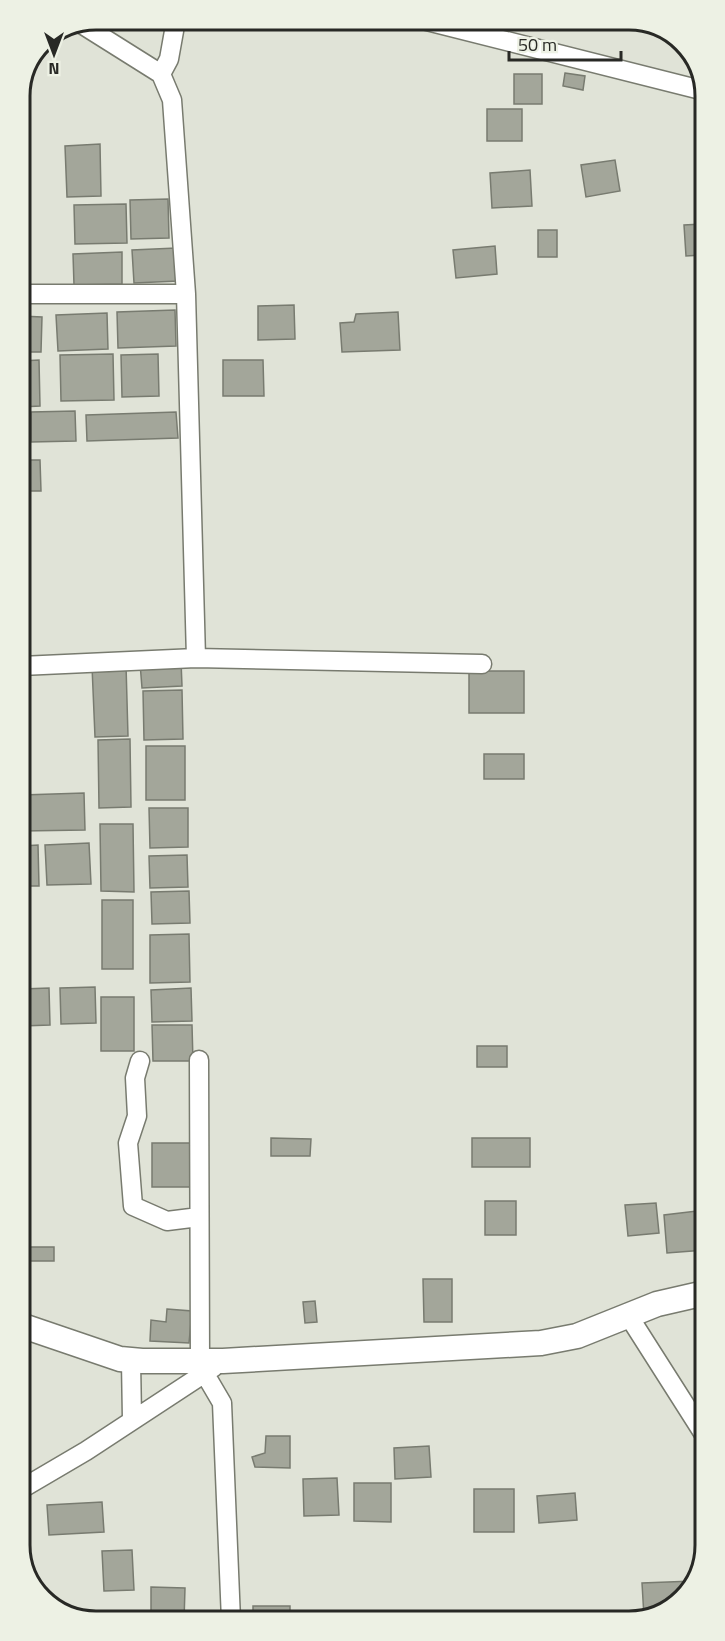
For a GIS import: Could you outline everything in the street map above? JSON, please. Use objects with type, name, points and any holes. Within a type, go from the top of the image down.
[{"type":"street","points":[[161,74],[169,59],[174,30]]},
{"type":"street","points":[[463,30],[694,88]]},
{"type":"street","points":[[92,31],[161,74],[172,100],[186,294],[196,658]]},
{"type":"street","points":[[30,294],[186,294]]},
{"type":"street","points":[[30,666],[196,658],[482,664]]},
{"type":"street","points":[[199,1060],[200,1217],[209,1365],[222,1403],[231,1611]]},
{"type":"street","points":[[140,1061],[135,1078],[137,1116],[128,1143],[133,1206],[166,1221],[200,1217]]},
{"type":"street","points":[[30,1328],[131,1361],[209,1365],[541,1343],[577,1336],[675,1298],[695,1295]]},
{"type":"street","points":[[628,1316],[695,1420]]},
{"type":"street","points":[[131,1361],[132,1419]]},
{"type":"street","points":[[30,1484],[86,1451],[209,1365]]},
{"type":"building","points":[[565,73],[585,76],[583,90],[563,86]]},
{"type":"building","points":[[514,74],[542,74],[542,104],[514,104]]},
{"type":"building","points":[[487,109],[522,109],[522,141],[487,141]]},
{"type":"building","points":[[100,144],[101,196],[67,197],[65,146]]},
{"type":"building","points":[[615,160],[620,191],[586,197],[581,165]]},
{"type":"building","points":[[530,170],[532,206],[492,208],[490,173]]},
{"type":"building","points":[[168,199],[169,238],[131,239],[130,200]]},
{"type":"building","points":[[126,204],[127,243],[75,244],[74,205]]},
{"type":"building","points":[[695,224],[695,255],[686,256],[684,225]]},
{"type":"building","points":[[538,230],[557,230],[557,257],[538,257]]},
{"type":"building","points":[[495,246],[497,274],[456,278],[453,250]]},
{"type":"building","points":[[176,248],[178,281],[134,283],[132,250]]},
{"type":"building","points":[[122,252],[122,284],[74,285],[73,254]]},
{"type":"building","points":[[294,305],[295,339],[258,340],[258,306]]},
{"type":"building","points":[[175,310],[176,346],[118,348],[117,312]]},
{"type":"building","points":[[398,312],[400,350],[342,352],[340,323],[354,322],[356,314]]},
{"type":"building","points":[[107,313],[108,349],[58,351],[56,315]]},
{"type":"building","points":[[30,316],[42,317],[41,352],[30,352]]},
{"type":"building","points":[[113,354],[114,400],[61,401],[60,355]]},
{"type":"building","points":[[158,354],[159,396],[122,397],[121,355]]},
{"type":"building","points":[[30,360],[39,360],[40,406],[30,407]]},
{"type":"building","points":[[223,360],[263,360],[264,396],[223,396]]},
{"type":"building","points":[[75,411],[76,441],[31,442],[31,412]]},
{"type":"building","points":[[176,412],[178,438],[87,441],[86,415]]},
{"type":"building","points":[[30,460],[40,460],[41,491],[30,491]]},
{"type":"building","points":[[181,661],[182,686],[142,688],[140,663]]},
{"type":"building","points":[[126,665],[128,736],[95,737],[92,666]]},
{"type":"building","points":[[469,671],[524,671],[524,713],[469,713]]},
{"type":"building","points":[[182,690],[183,739],[144,740],[143,691]]},
{"type":"building","points":[[130,739],[131,807],[99,808],[98,740]]},
{"type":"building","points":[[146,746],[185,746],[185,800],[146,800]]},
{"type":"building","points":[[484,754],[524,754],[524,779],[484,779]]},
{"type":"building","points":[[84,793],[85,830],[30,831],[30,795]]},
{"type":"building","points":[[149,808],[188,808],[188,847],[150,848]]},
{"type":"building","points":[[100,824],[133,824],[134,892],[101,891]]},
{"type":"building","points":[[89,843],[91,884],[47,885],[45,845]]},
{"type":"building","points":[[38,845],[39,886],[30,886],[30,846]]},
{"type":"building","points":[[187,855],[188,887],[150,888],[149,856]]},
{"type":"building","points":[[189,891],[190,923],[152,924],[151,892]]},
{"type":"building","points":[[102,900],[133,900],[133,969],[102,969]]},
{"type":"building","points":[[189,934],[190,982],[150,983],[150,935]]},
{"type":"building","points":[[95,987],[96,1023],[61,1024],[60,988]]},
{"type":"building","points":[[49,988],[50,1025],[30,1026],[30,989]]},
{"type":"building","points":[[191,988],[192,1021],[152,1022],[151,990]]},
{"type":"building","points":[[101,997],[134,997],[134,1051],[101,1051]]},
{"type":"building","points":[[152,1025],[192,1025],[193,1061],[153,1061]]},
{"type":"building","points":[[477,1046],[507,1046],[507,1067],[477,1067]]},
{"type":"building","points":[[271,1138],[311,1139],[310,1156],[271,1156]]},
{"type":"building","points":[[472,1138],[530,1138],[530,1167],[472,1167]]},
{"type":"building","points":[[152,1143],[195,1143],[194,1187],[152,1187]]},
{"type":"building","points":[[485,1201],[516,1201],[516,1235],[485,1235]]},
{"type":"building","points":[[656,1203],[659,1233],[628,1236],[625,1205]]},
{"type":"building","points":[[695,1211],[695,1251],[667,1253],[664,1215]]},
{"type":"building","points":[[30,1247],[54,1247],[54,1261],[30,1261]]},
{"type":"building","points":[[423,1279],[452,1279],[452,1322],[424,1322]]},
{"type":"building","points":[[315,1301],[317,1322],[305,1323],[303,1302]]},
{"type":"building","points":[[167,1309],[192,1311],[189,1343],[150,1341],[151,1320],[166,1322]]},
{"type":"building","points":[[266,1436],[290,1436],[290,1468],[255,1467],[252,1457],[265,1453]]},
{"type":"building","points":[[429,1446],[431,1477],[395,1479],[394,1448]]},
{"type":"building","points":[[337,1478],[339,1515],[304,1516],[303,1479]]},
{"type":"building","points":[[354,1483],[391,1483],[391,1522],[354,1521]]},
{"type":"building","points":[[474,1489],[514,1489],[514,1532],[474,1532]]},
{"type":"building","points":[[575,1493],[577,1520],[539,1523],[537,1496]]},
{"type":"building","points":[[102,1502],[104,1532],[49,1535],[47,1505]]},
{"type":"building","points":[[132,1550],[134,1590],[104,1591],[102,1551]]},
{"type":"building","points":[[684,1581],[676,1592],[665,1600],[644,1609],[642,1583]]},
{"type":"building","points":[[151,1587],[185,1588],[184,1611],[151,1611]]},
{"type":"building","points":[[253,1606],[290,1606],[290,1611],[253,1611]]}]
